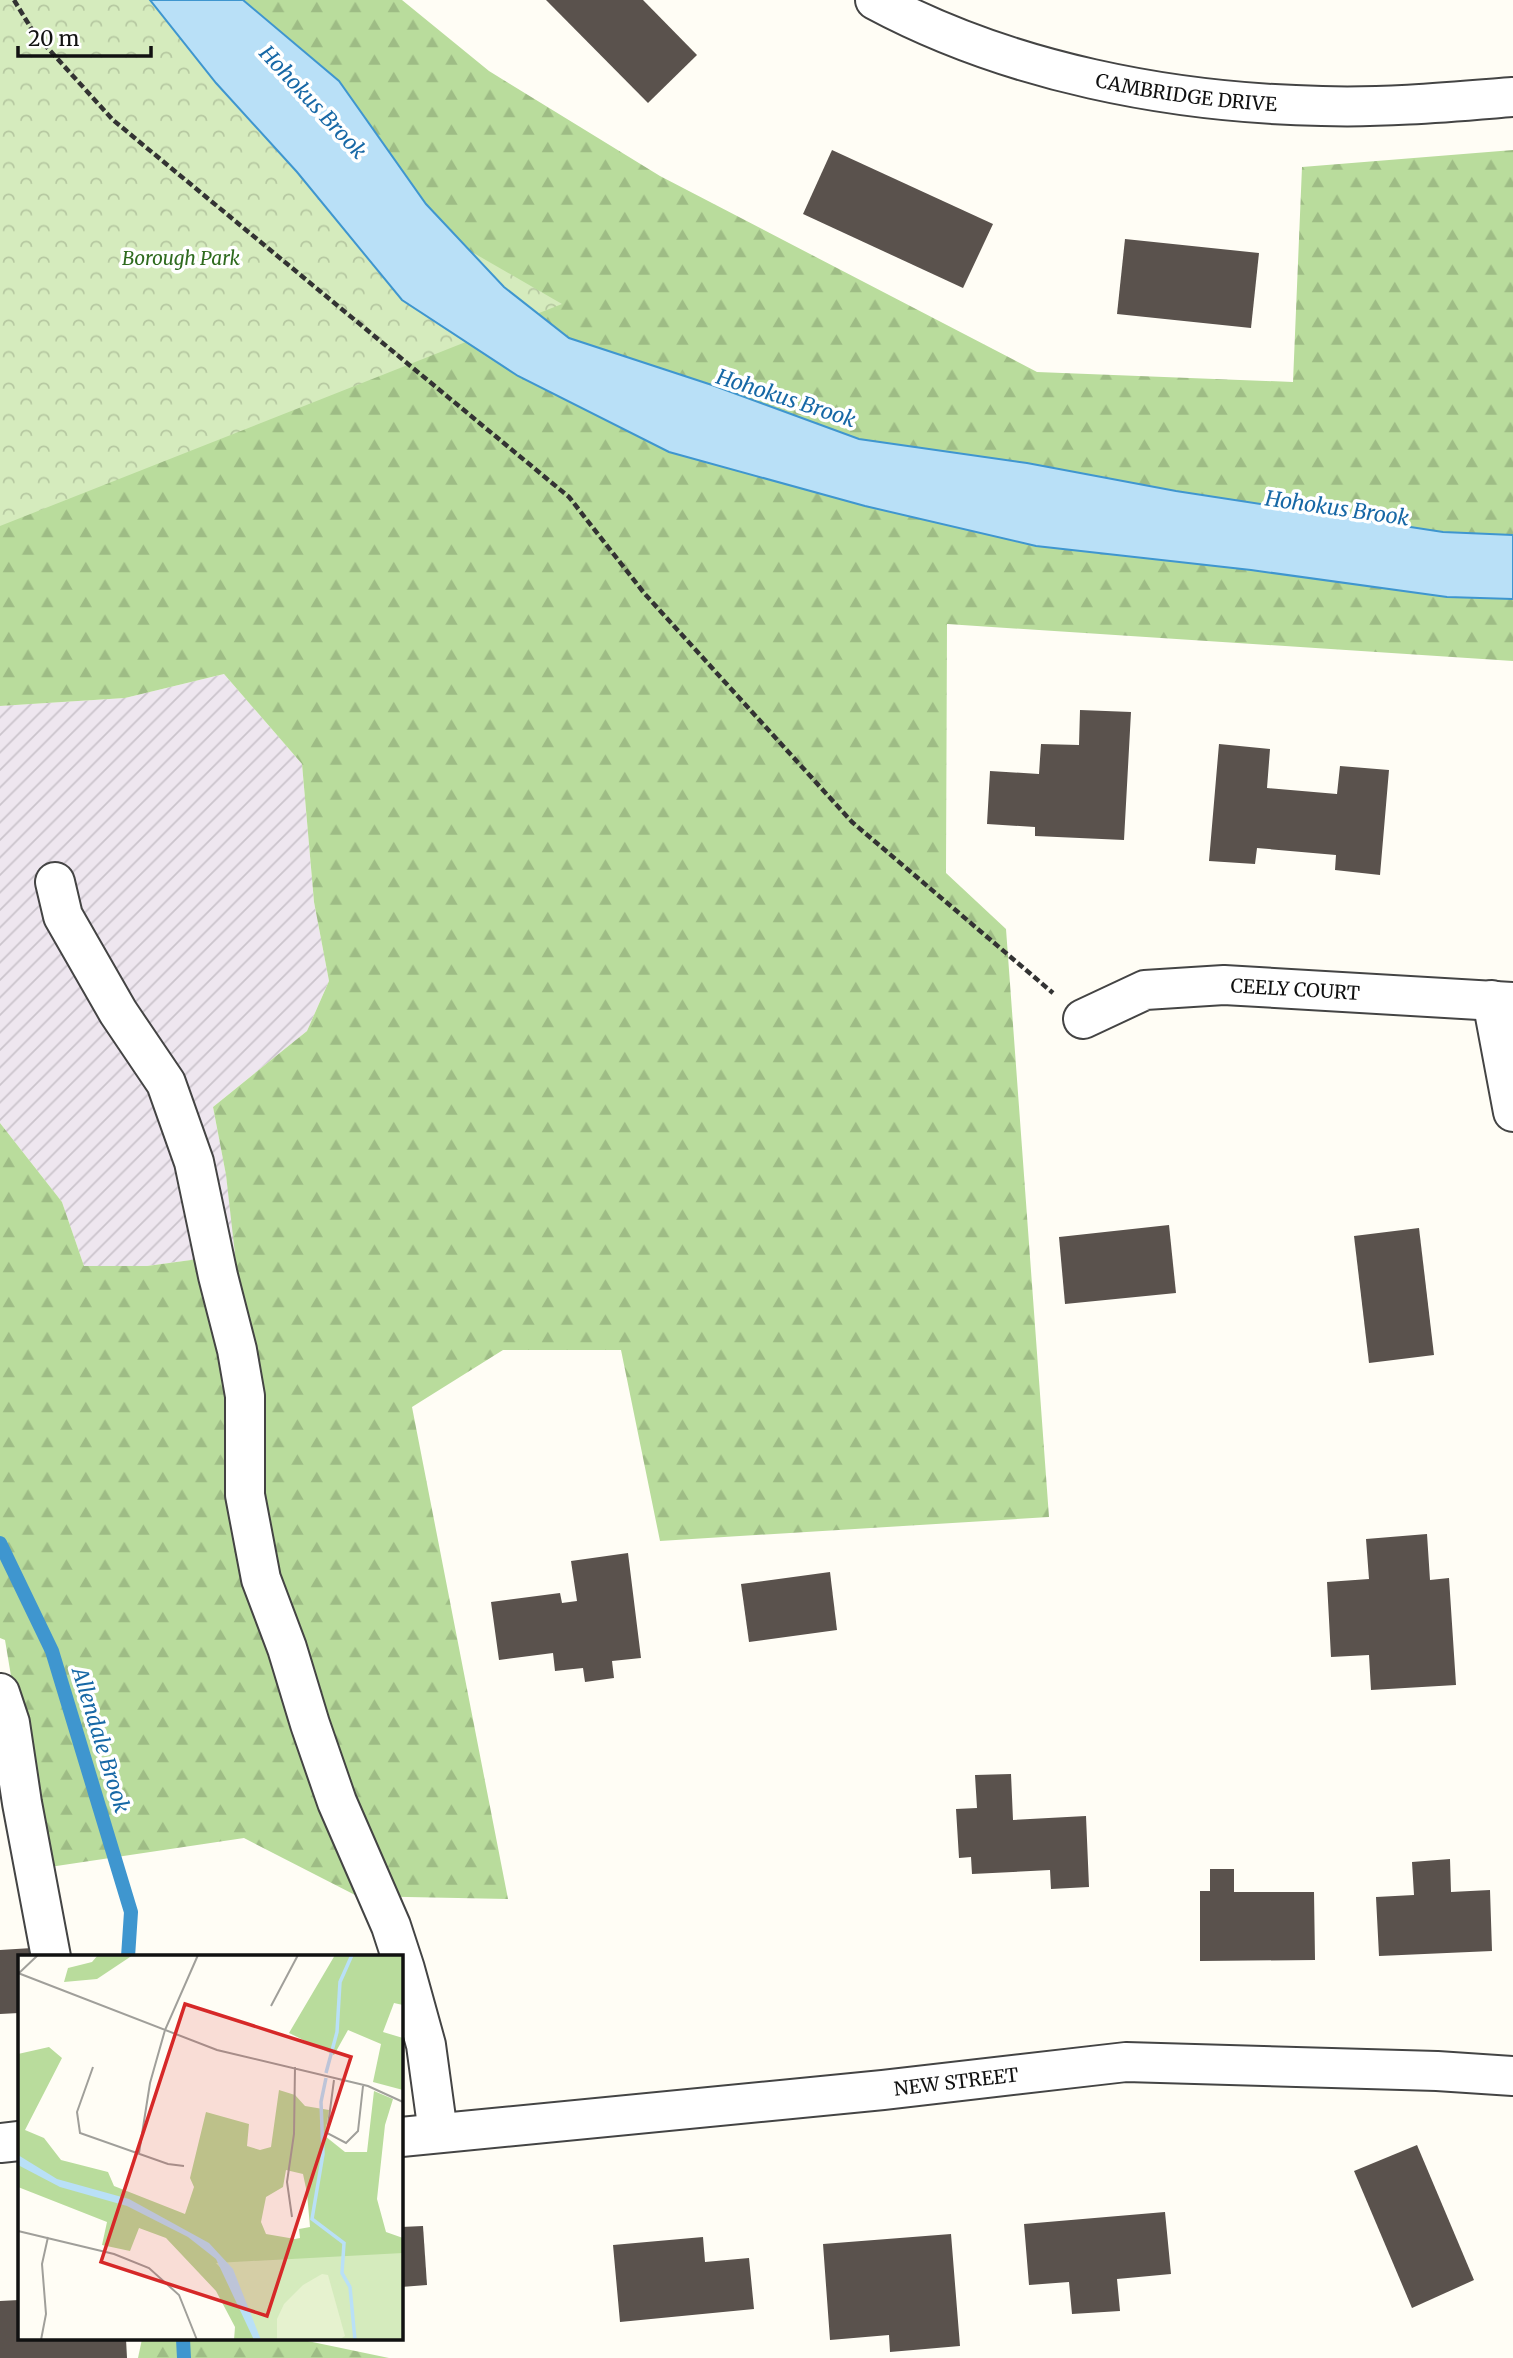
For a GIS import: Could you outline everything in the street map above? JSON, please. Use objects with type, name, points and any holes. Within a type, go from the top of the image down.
[{"type":"street","name":"CAMBRIDGE DRIVE","points":[[875,0],[910,19],[989,49],[1098,80],[1210,99],[1322,106],[1513,97]]},
{"type":"street","points":[[55,882],[63,916],[118,1012],[166,1083],[194,1163],[245,1396],[245,1494],[261,1579],[287,1648],[337,1802],[391,1926],[400,1955]]},
{"type":"street","name":"CEELY COURT","points":[[1083,1019],[1145,990],[1224,985],[1503,1001]]},
{"type":"street","points":[[1503,1001],[1513,1112]]},
{"type":"street","points":[[0,1693],[10,1723],[51,1955]]},
{"type":"street","points":[[402,1960],[426,2045],[438,2133]]},
{"type":"street","name":"NEW STREET","points":[[402,2137],[883,2090],[1126,2062],[1423,2070],[1513,2076]]},
{"type":"street","points":[[0,2143],[18,2141]]},
{"type":"path","points":[[14,0],[34,33],[113,120],[569,497],[644,593],[852,822],[1083,1019]]},
{"type":"shaded area","points":[[224,674],[302,764],[314,902],[329,981],[307,1031],[213,1107],[226,1175],[236,1254],[147,1266],[84,1266],[62,1202],[0,1123],[0,706],[125,698]]},
{"type":"green space","points":[[0,0],[402,0],[489,71],[660,176],[1037,372],[1293,382],[1302,167],[1513,150],[1513,661],[947,624],[946,873],[1006,929],[1049,1517],[660,1541],[621,1350],[503,1350],[412,1407],[508,1899],[357,1896],[244,1838],[43,1868],[5,1640],[0,1638],[0,1123],[62,1202],[84,1266],[147,1266],[235,1254],[226,1175],[213,1107],[307,1031],[329,981],[314,902],[302,764],[224,674],[125,698],[0,706]]},
{"type":"green space","name":"Borough Park","points":[[0,0],[176,0],[387,203],[562,304],[0,526]]},
{"type":"green space","points":[[142,2340],[303,2340],[389,2358],[138,2358]]},
{"type":"water","name":"Hohokus Brook","points":[[150,0],[243,0],[339,81],[426,204],[504,287],[569,338],[712,385],[859,439],[1027,463],[1176,491],[1443,532],[1513,535],[1513,599],[1447,597],[1251,570],[1036,546],[865,506],[669,452],[518,376],[402,300],[297,172],[216,83]]},
{"type":"building","points":[[546,0],[643,0],[697,55],[648,103]]},
{"type":"building","points":[[832,150],[993,224],[963,288],[803,214]]},
{"type":"building","points":[[1125,239],[1259,253],[1251,328],[1117,314]]},
{"type":"building","points":[[1080,710],[1131,712],[1124,840],[1035,836],[1035,827],[987,824],[990,771],[1039,774],[1041,744],[1079,745]]},
{"type":"building","points":[[1219,744],[1270,749],[1267,788],[1337,794],[1340,766],[1389,770],[1380,875],[1335,870],[1336,855],[1257,848],[1255,864],[1209,861]]},
{"type":"building","points":[[1169,1225],[1176,1293],[1065,1304],[1059,1237]]},
{"type":"building","points":[[1419,1228],[1434,1355],[1369,1363],[1354,1236]]},
{"type":"building","points":[[1427,1534],[1430,1580],[1449,1578],[1456,1685],[1371,1690],[1369,1655],[1331,1657],[1327,1582],[1369,1579],[1366,1539]]},
{"type":"building","points":[[628,1553],[641,1658],[612,1661],[614,1678],[585,1682],[583,1668],[555,1671],[553,1653],[499,1660],[491,1602],[560,1593],[562,1603],[577,1601],[571,1561]]},
{"type":"building","points":[[830,1572],[837,1630],[749,1642],[741,1584]]},
{"type":"building","points":[[1011,1774],[1013,1820],[1086,1816],[1089,1887],[1051,1889],[1050,1870],[972,1874],[971,1857],[959,1858],[956,1809],[977,1808],[975,1775]]},
{"type":"building","points":[[1450,1859],[1451,1892],[1490,1890],[1492,1951],[1379,1956],[1376,1897],[1414,1895],[1412,1862]]},
{"type":"building","points":[[1210,1869],[1234,1869],[1234,1892],[1314,1892],[1315,1960],[1200,1961],[1200,1891],[1210,1891]]},
{"type":"building","points":[[32,1948],[32,1955],[18,1955],[18,2013],[0,2014],[0,1950]]},
{"type":"building","points":[[1417,2145],[1474,2280],[1412,2308],[1354,2171]]},
{"type":"building","points":[[1165,2212],[1171,2274],[1117,2279],[1120,2311],[1072,2314],[1069,2282],[1029,2285],[1024,2224]]},
{"type":"building","points":[[423,2226],[427,2285],[402,2287],[402,2227]]},
{"type":"building","points":[[951,2234],[960,2346],[890,2352],[889,2335],[830,2340],[823,2244]]},
{"type":"building","points":[[703,2237],[705,2262],[749,2258],[754,2309],[620,2322],[613,2245]]},
{"type":"building","points":[[18,2300],[18,2340],[126,2340],[127,2358],[0,2358],[0,2301]]},
{"type":"waterway","name":"Allendale Brook","points":[[0,1543],[52,1651],[131,1912],[128,1955]]},
{"type":"waterway","name":"Allendale Brook","points":[[183,2340],[184,2358]]}]
